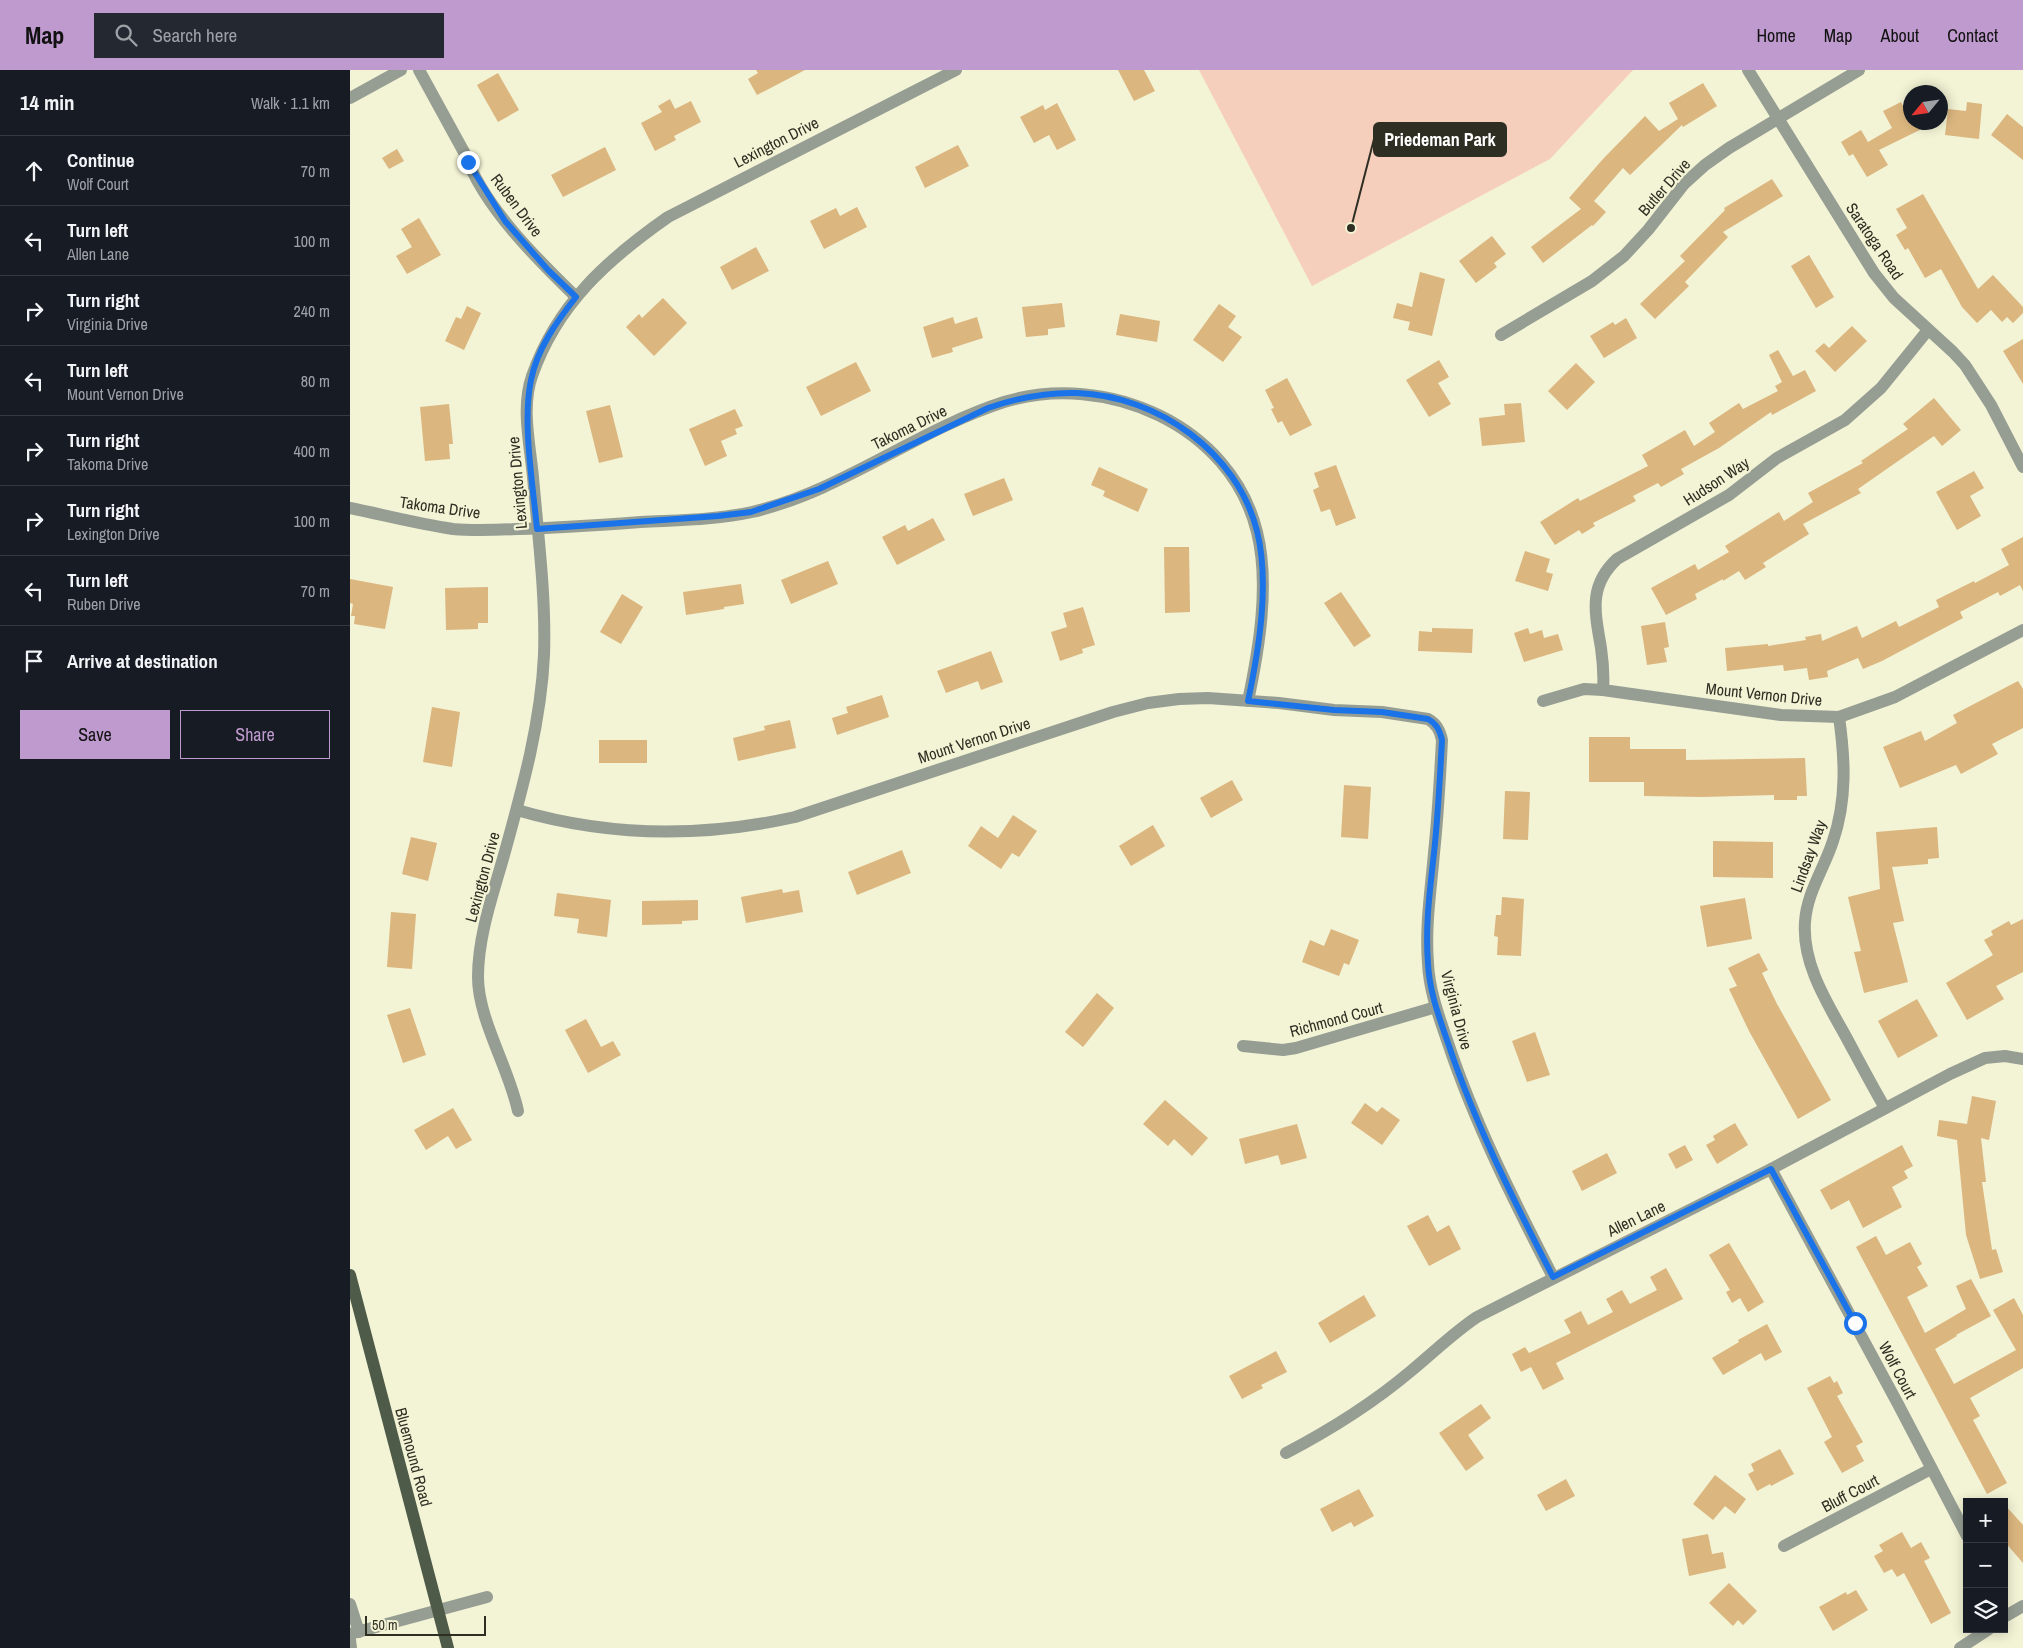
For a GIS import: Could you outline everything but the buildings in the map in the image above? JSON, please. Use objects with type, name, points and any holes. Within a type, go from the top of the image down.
[{"type":"main road","name":"Bluemound Road","points":[[350,1275],[448,1648]]},
{"type":"street","points":[[350,98],[401,70]]},
{"type":"street","name":"Ruben Drive","points":[[418,70],[465,154],[470,168],[492,202],[524,244],[576,297]]},
{"type":"street","name":"Lexington Drive","points":[[518,1111],[514,1089],[486,1020],[478,981],[478,959],[487,916],[517,810],[535,727],[543,664],[544,620],[528,424],[531,379],[542,350],[554,327],[576,297],[608,263],[668,217],[956,70]]},
{"type":"street","name":"Saratoga Road","points":[[1748,70],[1874,273],[1894,298],[1965,365],[1990,405],[2023,467]]},
{"type":"street","name":"Butler Drive","points":[[1501,335],[1592,281],[1624,256],[1648,230],[1684,184],[1705,165],[1859,70]]},
{"type":"street","name":"Hudson Way","points":[[1603,690],[1604,670],[1595,614],[1595,597],[1601,578],[1609,566],[1617,559],[1729,495],[1776,458],[1846,420],[1881,388],[1928,330]]},
{"type":"street","name":"Takoma Drive","points":[[350,508],[454,529],[479,530],[537,529],[708,517],[751,512],[819,489],[968,416],[1008,401],[1063,393],[1097,395],[1118,399],[1166,418],[1189,432],[1212,452],[1228,470],[1247,502],[1257,531],[1261,555],[1262,581],[1256,662],[1248,701]]},
{"type":"street","name":"Mount Vernon Drive","points":[[1543,701],[1584,690],[1603,690],[1782,715],[1838,717],[1895,697],[2023,630]]},
{"type":"street","name":"Mount Vernon Drive","points":[[517,810],[547,819],[580,825],[634,831],[675,833],[712,831],[767,823],[794,817],[1113,712],[1179,699],[1208,698],[1334,710],[1382,712],[1428,719],[1434,722],[1440,731]]},
{"type":"street","name":"Lindsay Way","points":[[1838,717],[1844,753],[1840,817],[1833,841],[1809,897],[1804,922],[1805,941],[1807,953],[1822,992],[1885,1108]]},
{"type":"street","name":"Virginia Drive","points":[[1440,731],[1442,740],[1439,801],[1427,936],[1428,964],[1436,1008],[1456,1066],[1500,1172],[1553,1277]]},
{"type":"street","name":"Richmond Court","points":[[1243,1046],[1283,1050],[1296,1048],[1436,1008]]},
{"type":"street","name":"Allen Lane","points":[[1286,1453],[1319,1436],[1373,1400],[1471,1321],[1553,1277],[1771,1169],[1950,1074],[1985,1058],[2005,1056],[2023,1059]]},
{"type":"street","name":"Wolf Court","points":[[1771,1169],[1963,1529]]},
{"type":"street","name":"Bluff Court","points":[[1784,1546],[1931,1469]]},
{"type":"street","points":[[353,1636],[487,1597]]},
{"type":"street","points":[[350,1604],[353,1636],[351,1648]]},
{"type":"street","points":[[2008,1612],[2023,1606]]},
{"type":"street","points":[[1960,1648],[1983,1633]]},
{"type":"shaded area","points":[[1199,70],[1633,70],[1550,159],[1312,286]]},
{"type":"place","name":"Priedeman Park","points":[[1351,228]]},
{"type":"route","points":[[468,162],[505,221],[548,270],[576,297],[554,327],[542,350],[531,379],[528,399],[528,424],[537,529],[751,512],[819,489],[988,408],[1008,401],[1047,394],[1079,393],[1118,399],[1166,418],[1189,432],[1212,452],[1237,482],[1247,502],[1257,531],[1261,555],[1262,581],[1255,670],[1248,701],[1334,710],[1382,712],[1428,719],[1434,722],[1440,731],[1442,740],[1439,801],[1427,936],[1431,985],[1436,1008],[1456,1066],[1492,1155],[1553,1277],[1771,1169],[1855,1323]]}]
